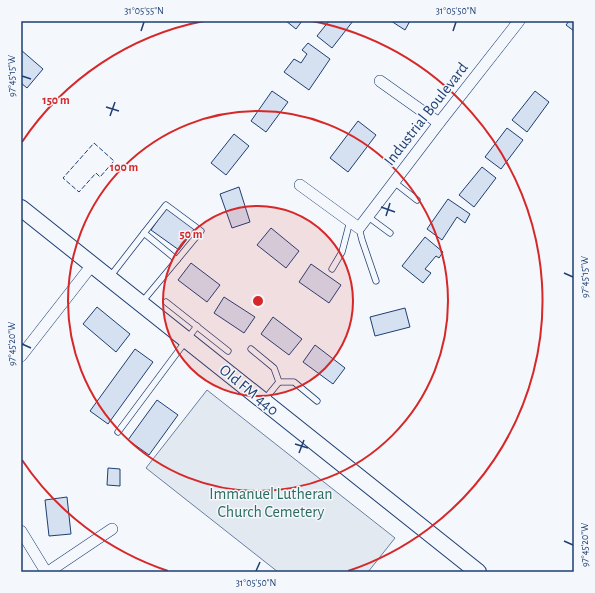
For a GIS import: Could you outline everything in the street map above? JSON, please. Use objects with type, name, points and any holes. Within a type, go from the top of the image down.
[{"type":"street","name":"Industrial Boulevard","points":[[354,225],[367,216],[519,21]]},
{"type":"street","points":[[380,81],[439,123]]},
{"type":"street","points":[[300,185],[354,225]]},
{"type":"street","name":"Old FM 440","points":[[21,208],[478,572]]},
{"type":"street","points":[[21,356],[92,265]]},
{"type":"street","points":[[21,531],[47,572],[112,529]]},
{"type":"lane","points":[[394,182],[417,200]]},
{"type":"lane","points":[[109,278],[166,205],[201,231],[140,304]]},
{"type":"lane","points":[[367,216],[390,233]]},
{"type":"lane","points":[[332,269],[342,252],[354,225]]},
{"type":"lane","points":[[354,225],[362,240],[376,281]]},
{"type":"lane","points":[[144,233],[177,260]]},
{"type":"lane","points":[[166,302],[228,350]]},
{"type":"lane","points":[[118,432],[197,326]]},
{"type":"lane","points":[[251,349],[274,368],[279,382]]},
{"type":"lane","points":[[263,401],[279,382],[294,382],[317,401]]},
{"type":"green space","name":"Immanuel Lutheran Church Cemetery","points":[[207,390],[395,538],[368,572],[278,572],[146,468]]},
{"type":"building","points":[[286,21],[302,21],[296,29]]},
{"type":"building","points":[[329,21],[353,21],[332,48],[317,36]]},
{"type":"building","points":[[391,21],[410,21],[405,30]]},
{"type":"building","points":[[569,21],[574,21],[574,31],[566,25]]},
{"type":"building","points":[[308,43],[330,59],[309,90],[284,72],[294,59],[301,63],[307,54],[302,50]]},
{"type":"building","points":[[21,50],[43,69],[27,88],[21,83]]},
{"type":"building","points":[[272,91],[288,102],[266,132],[251,121]]},
{"type":"building","points":[[535,91],[549,102],[527,132],[512,120]]},
{"type":"building","points":[[358,121],[376,135],[348,172],[330,158]]},
{"type":"building","points":[[507,128],[523,140],[501,169],[485,157]]},
{"type":"building","points":[[234,134],[249,146],[226,175],[211,163]]},
{"type":"building","points":[[482,167],[496,178],[474,207],[459,195]]},
{"type":"building","points":[[239,187],[250,222],[232,228],[220,194]]},
{"type":"building","points":[[448,199],[470,214],[465,223],[457,217],[442,240],[427,229]]},
{"type":"building","points":[[166,208],[195,228],[179,250],[151,230]]},
{"type":"building","points":[[271,228],[299,251],[286,268],[257,245]]},
{"type":"building","points":[[425,237],[443,252],[439,258],[436,256],[425,269],[431,273],[423,283],[402,266]]},
{"type":"building","points":[[191,263],[220,285],[207,302],[178,280]]},
{"type":"building","points":[[311,264],[341,285],[329,303],[299,282]]},
{"type":"building","points":[[224,297],[255,317],[244,333],[214,313]]},
{"type":"building","points":[[97,307],[130,334],[116,352],[83,324]]},
{"type":"building","points":[[405,308],[410,327],[375,336],[370,317]]},
{"type":"building","points":[[273,317],[302,339],[289,355],[261,334]]},
{"type":"building","points":[[315,345],[345,368],[333,384],[303,362]]},
{"type":"building","points":[[135,349],[153,362],[108,424],[90,411]]},
{"type":"building","points":[[157,400],[178,415],[149,455],[128,440]]},
{"type":"building","points":[[108,468],[120,469],[120,486],[107,485]]},
{"type":"building","points":[[67,497],[71,534],[49,536],[45,500]]},
{"type":"fence","points":[[94,143],[114,161],[100,177],[96,173],[79,192],[63,178],[94,143]]}]
